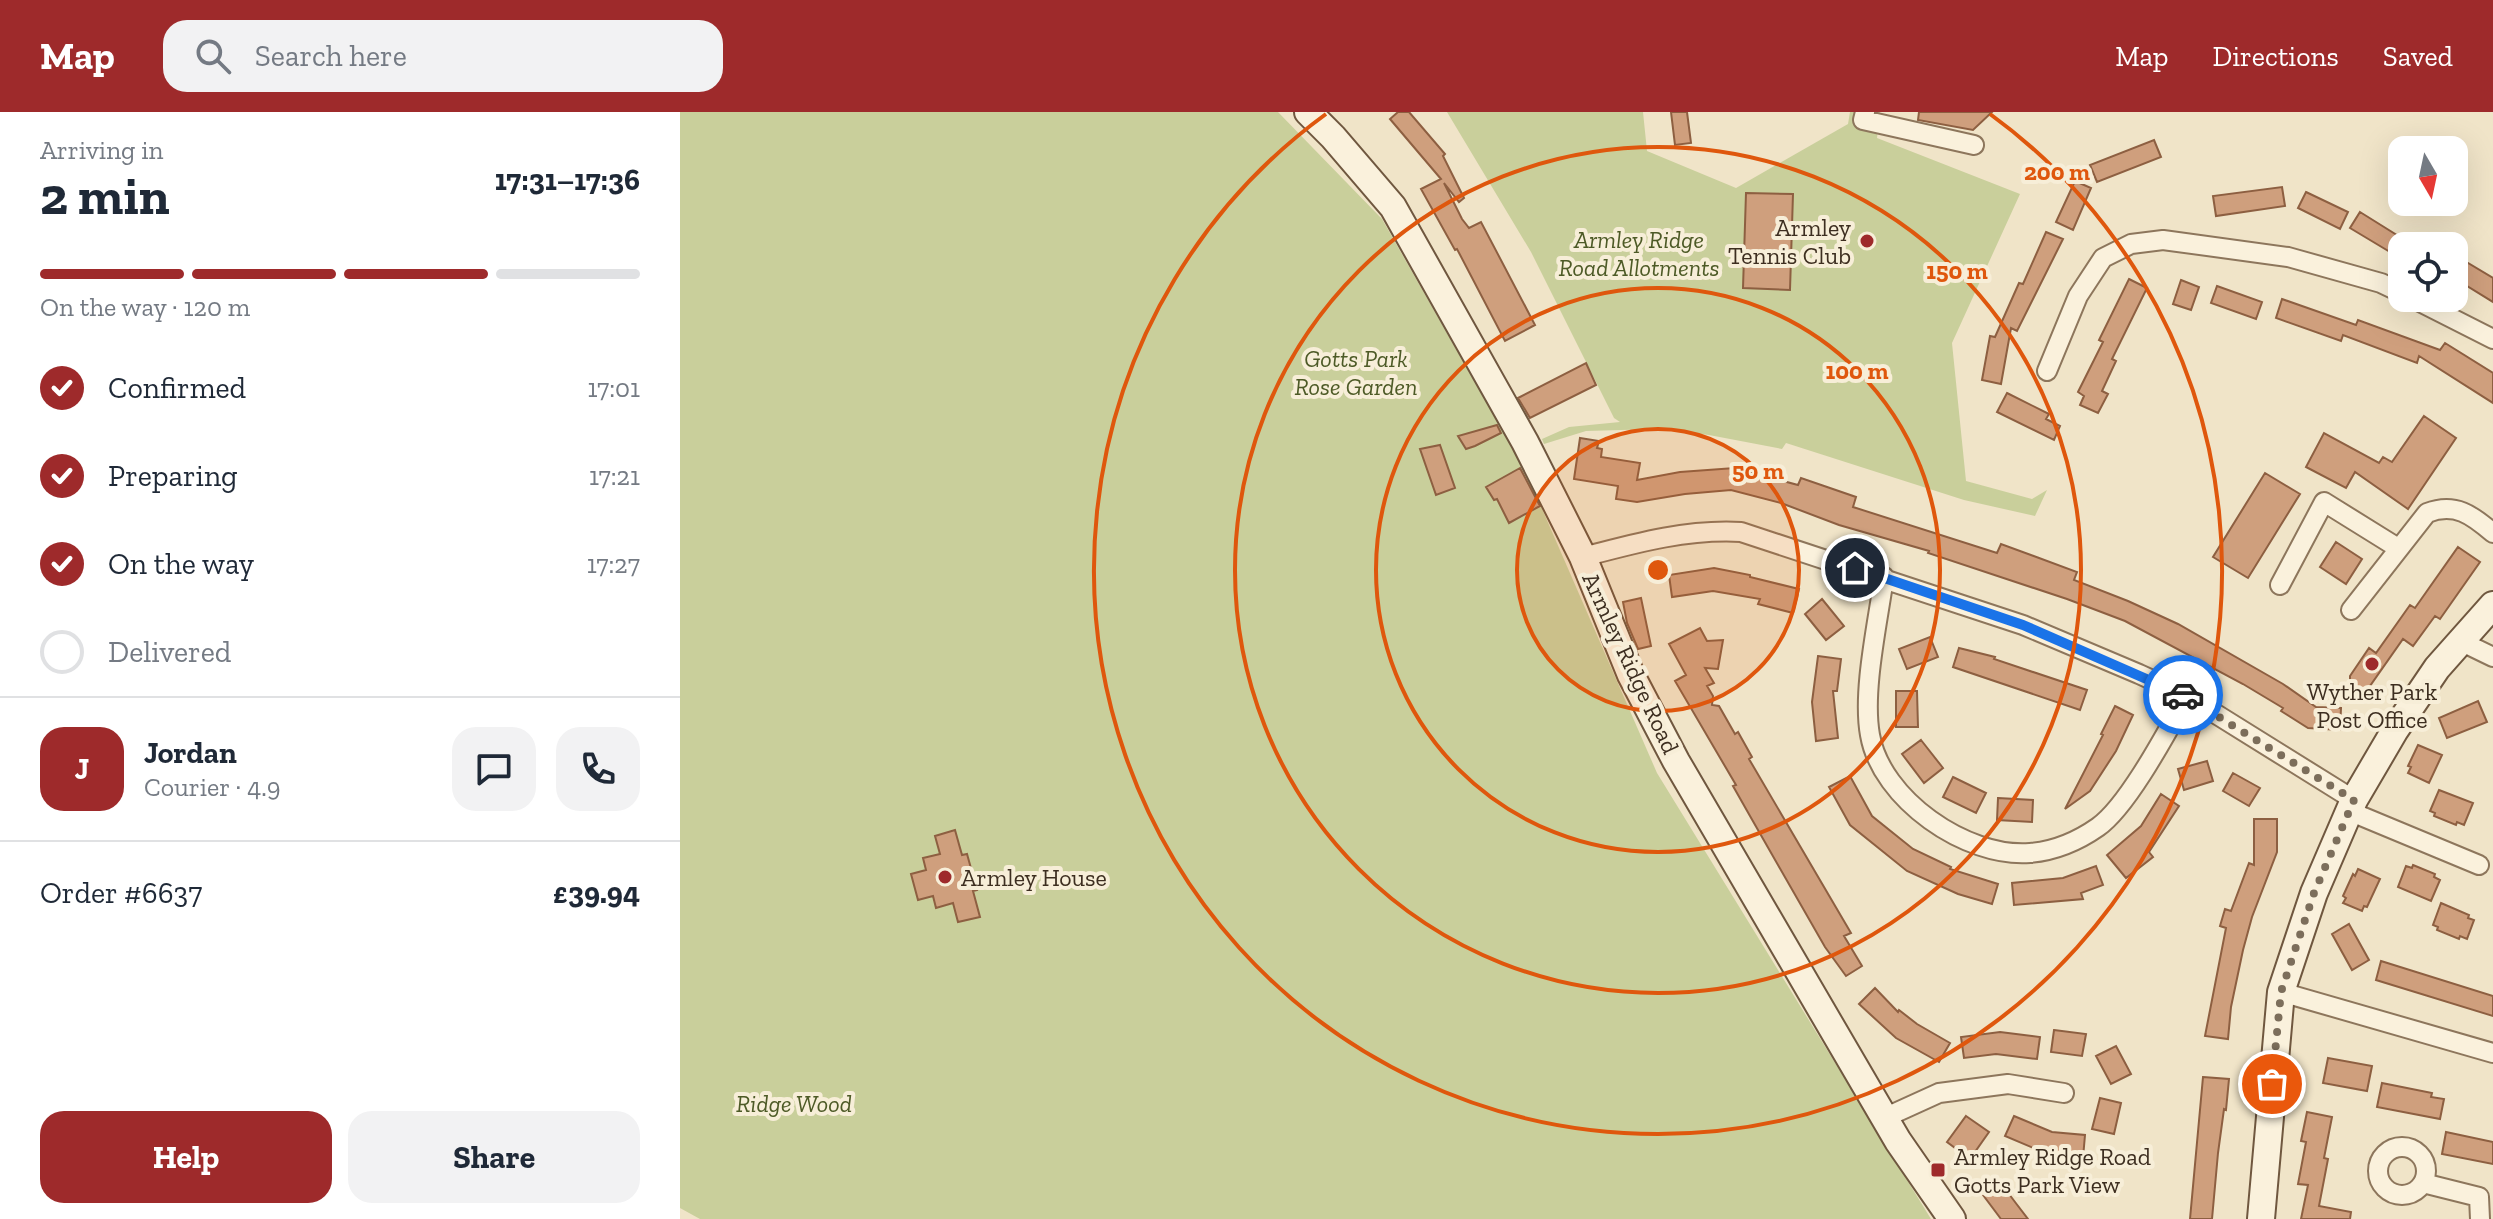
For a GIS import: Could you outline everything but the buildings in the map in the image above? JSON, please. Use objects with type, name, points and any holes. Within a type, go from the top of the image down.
[{"type":"street","name":"Armley Ridge Road","points":[[1308,112],[1393,207],[1525,442],[1583,557],[1631,675],[1676,761],[1884,1118],[1952,1219]]},
{"type":"street","points":[[1865,112],[1863,120],[1974,145]]},
{"type":"street","points":[[2047,371],[2078,296],[2103,258],[2131,244],[2163,240],[2288,257],[2388,286]]},
{"type":"street","points":[[2440,312],[2493,339]]},
{"type":"street","points":[[2280,585],[2324,502],[2398,548]]},
{"type":"street","points":[[2351,610],[2427,513],[2456,508],[2493,533]]},
{"type":"street","points":[[1583,557],[1660,537],[1707,530],[1741,532],[1884,577],[2023,625],[2187,696],[2351,806],[2479,865]]},
{"type":"street","points":[[1884,577],[1869,700],[1870,734],[1878,761],[1901,794],[1925,816],[1952,834],[1992,850],[2029,853],[2069,844],[2100,826],[2154,754],[2187,696]]},
{"type":"street","points":[[2261,1219],[2281,992],[2314,893],[2351,806],[2395,730],[2437,668],[2493,605]]},
{"type":"street","points":[[2460,641],[2493,657]]},
{"type":"street","points":[[2281,992],[2493,1053]]},
{"type":"street","points":[[1884,1118],[1939,1093],[2008,1084],[2064,1093]]},
{"type":"street","points":[[2423,1183],[2486,1195],[2480,1219]]},
{"type":"green space","points":[[680,112],[1278,112],[1382,219],[1526,472],[1657,773],[1931,1219],[700,1219],[680,1208]]},
{"type":"green space","name":"Armley Ridge Road Allotments","points":[[1447,112],[1643,112],[1647,151],[1736,188],[1848,124],[1850,112],[1880,112],[1877,138],[2020,194],[1952,343],[1966,481],[2032,499],[2047,490],[2035,516],[1964,500],[1786,443],[1782,449],[1657,429],[1586,431],[1544,444],[1542,439],[1569,427],[1620,422],[1614,418],[1531,252]]},
{"type":"way so far","points":[[2183,695],[2354,800],[2314,893],[2281,992],[2272,1084]]},
{"type":"place","name":"Armley Tennis Club","points":[[1867,241]]},
{"type":"place","name":"Wyther Park Post Office","points":[[2372,664]]},
{"type":"place","name":"Armley House","points":[[945,877]]},
{"type":"place","name":"Armley Ridge Road Gotts Park View","points":[[1938,1170]]},
{"type":"route","points":[[1855,568],[2023,625],[2183,695]]},
{"type":"park label","name":"Gotts Park Rose Garden","points":[[1356,372]]},
{"type":"park label","name":"Ridge Wood","points":[[794,1103]]}]
